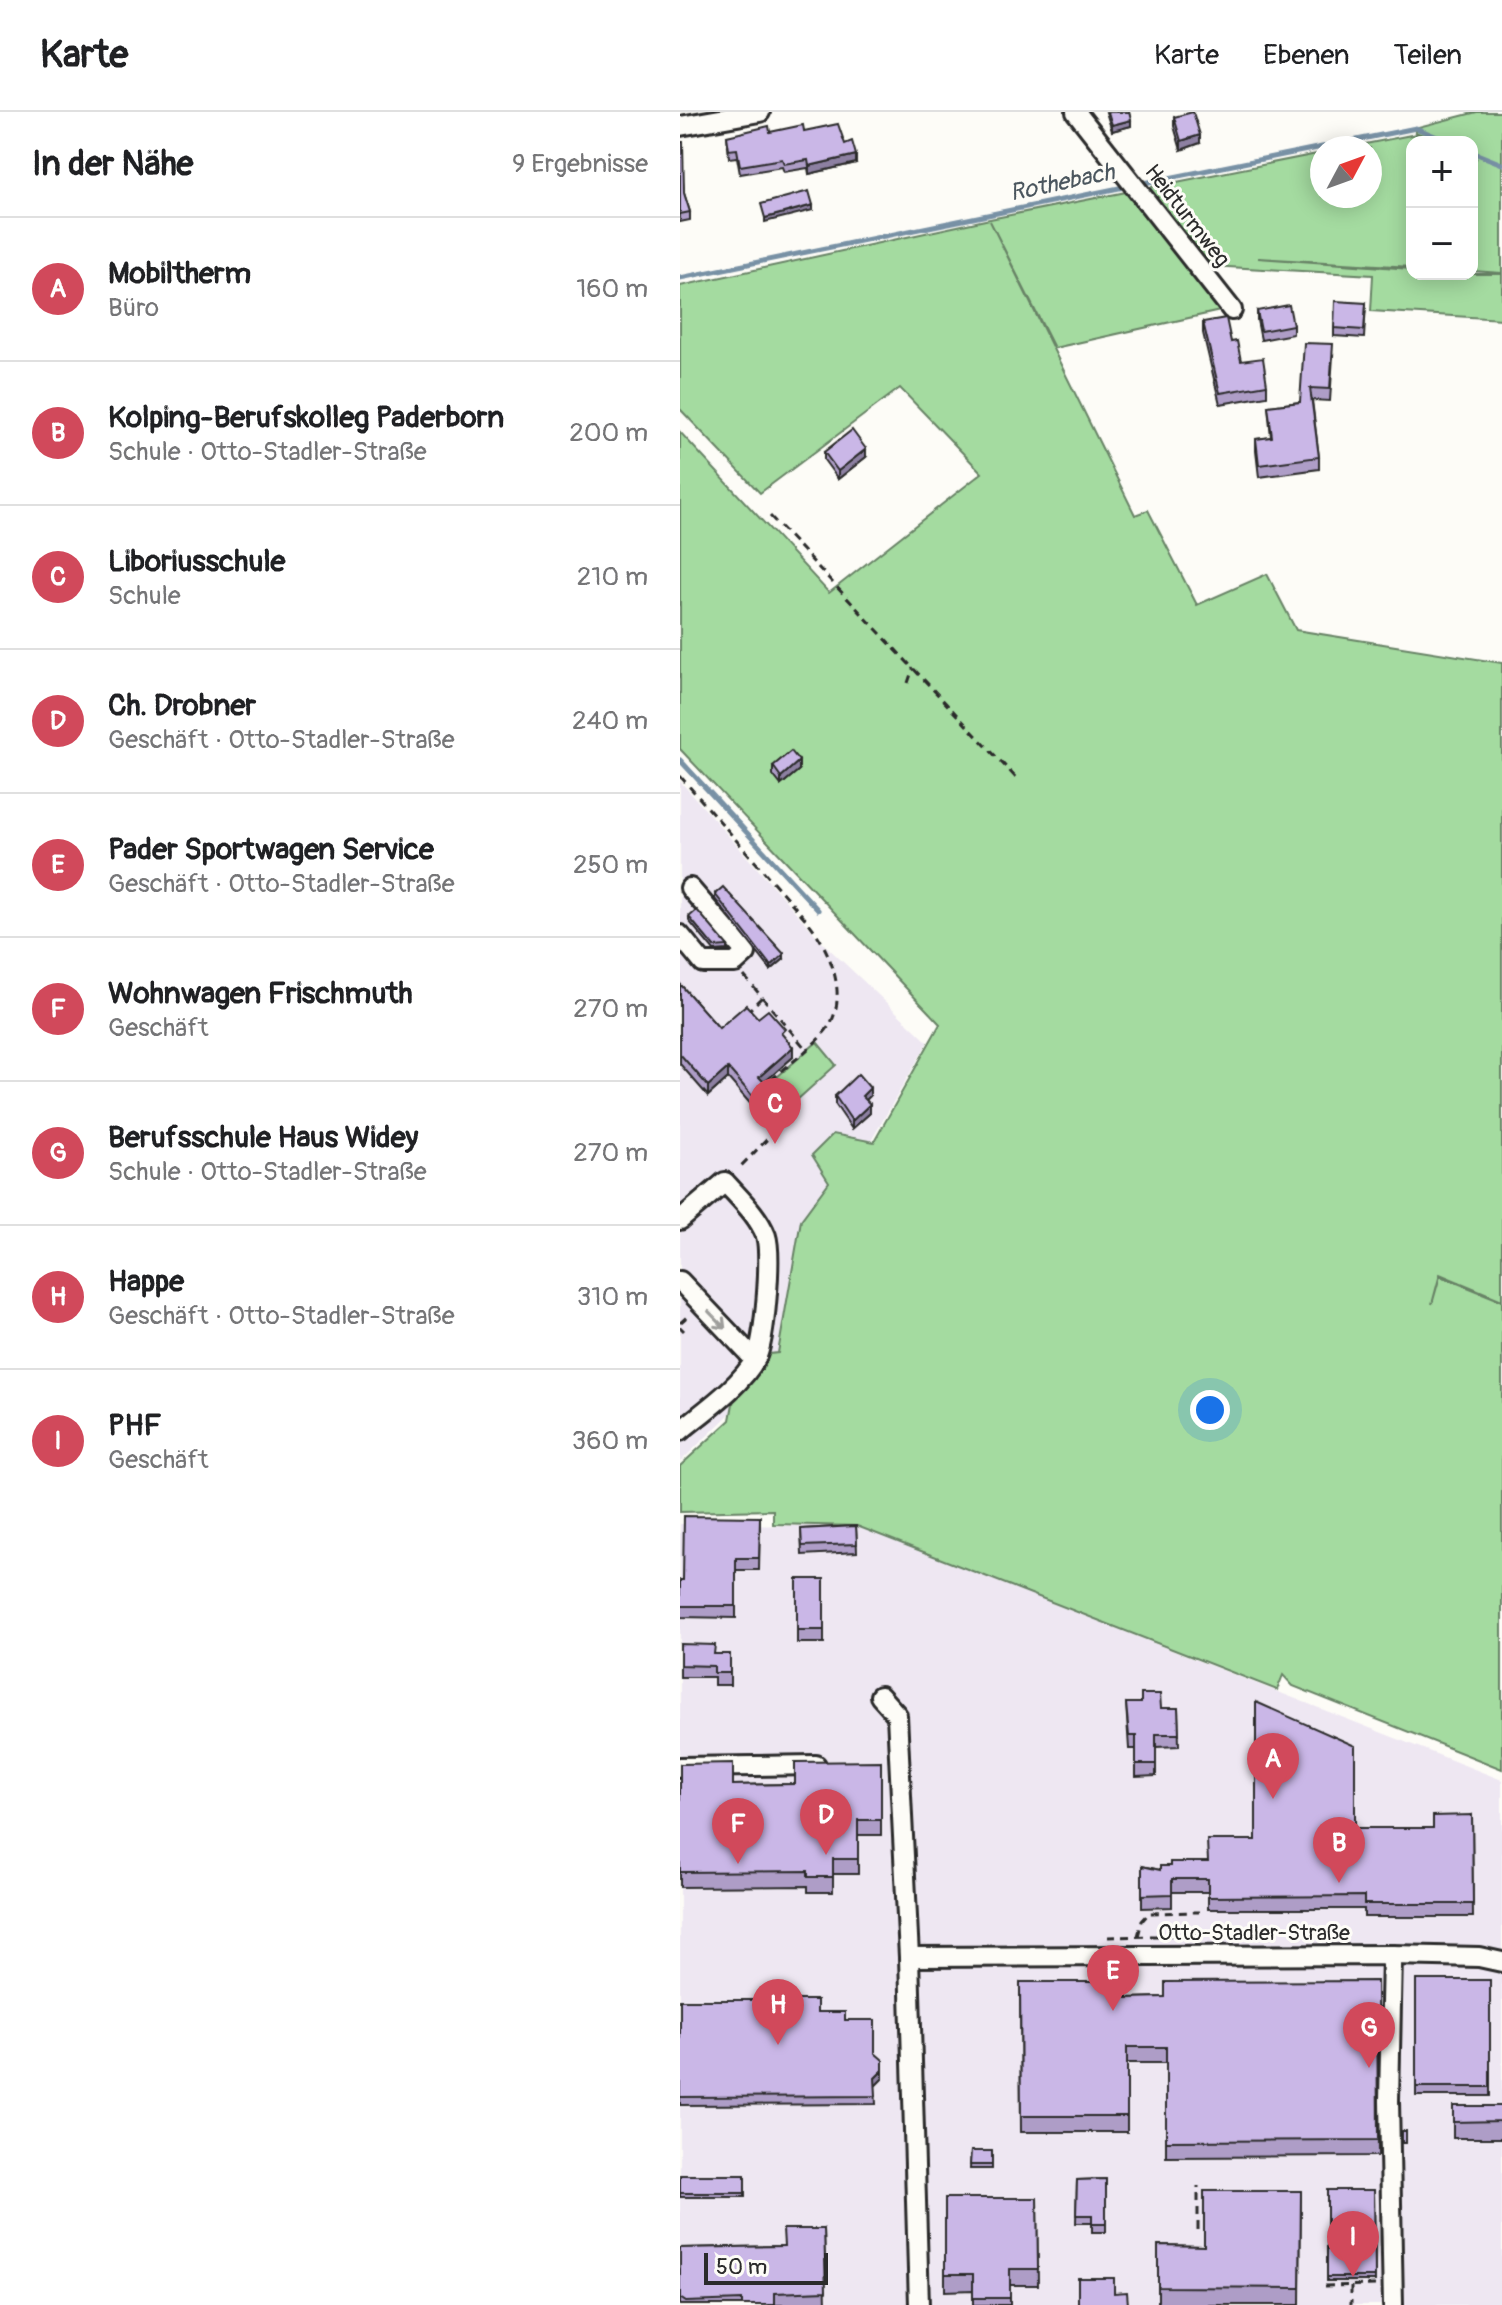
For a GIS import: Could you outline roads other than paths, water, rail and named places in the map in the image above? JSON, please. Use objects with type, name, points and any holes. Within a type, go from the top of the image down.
[{"type":"street","points":[[680,126],[760,112]]},
{"type":"street","name":"Heidturmweg","points":[[1076,112],[1232,310]]},
{"type":"street","points":[[680,935],[703,963],[735,963],[746,953],[690,889]]},
{"type":"street","points":[[680,1220],[725,1182],[759,1222],[767,1240],[765,1310],[755,1360],[745,1374],[680,1431]]},
{"type":"street","points":[[680,1281],[755,1360]]},
{"type":"street","points":[[880,1696],[897,1715],[892,1764],[909,1957],[919,2305]]},
{"type":"street","points":[[680,1767],[839,1765]]},
{"type":"street","points":[[1392,1955],[1389,2101],[1393,2305]]},
{"type":"street","name":"Otto-Stadler-Straße","points":[[909,1957],[1392,1955],[1479,1957],[1502,1962]]},
{"type":"waterway","name":"Rothebach","points":[[1139,184],[1416,128],[1435,136]]},
{"type":"waterway","name":"Rothebach","points":[[1478,154],[1502,164]]},
{"type":"waterway","name":"Rothebach","points":[[680,278],[1129,186]]},
{"type":"waterway","points":[[680,760],[818,910]]},
{"type":"place","name":"Liboriusschule","points":[[775,1144]]},
{"type":"place","name":"Mobiltherm","points":[[1273,1799]]},
{"type":"place","name":"Ch. Drobner","points":[[826,1855]]},
{"type":"place","name":"Wohnwagen Frischmuth","points":[[738,1864]]},
{"type":"place","name":"Kolping-Berufskolleg Paderborn","points":[[1339,1883]]},
{"type":"place","name":"Pader Sportwagen Service","points":[[1113,2011]]},
{"type":"place","name":"Happe","points":[[778,2045]]},
{"type":"place","name":"Berufsschule Haus Widey","points":[[1369,2068]]},
{"type":"place","name":"PHF","points":[[1353,2277]]}]
